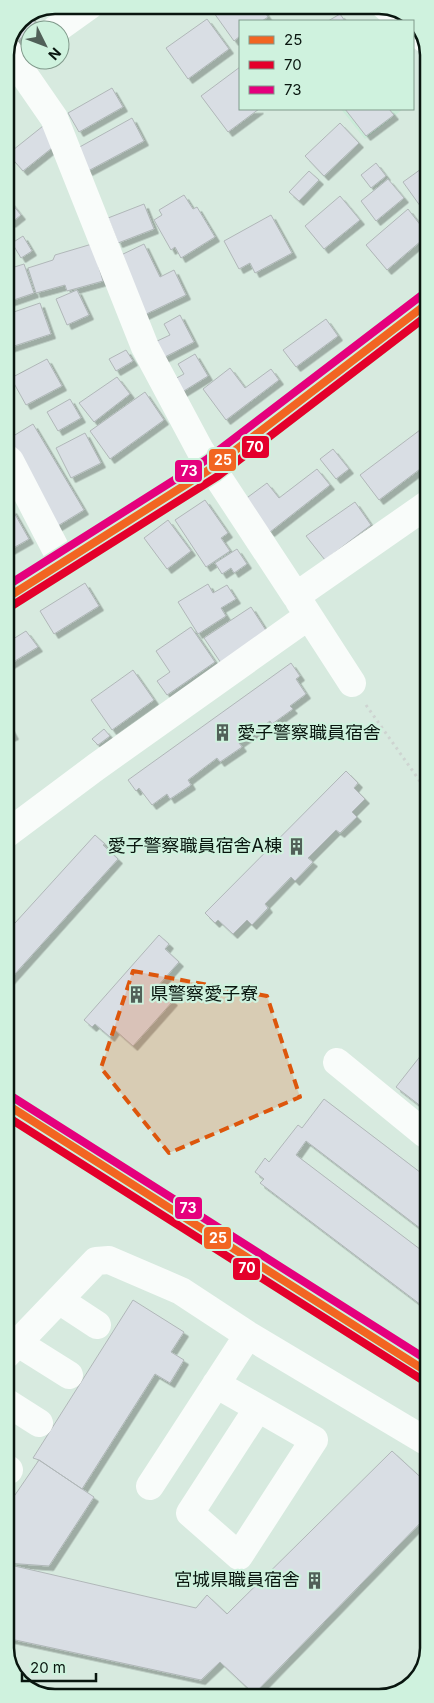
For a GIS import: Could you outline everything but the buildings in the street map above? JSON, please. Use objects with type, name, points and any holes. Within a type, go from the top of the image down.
[{"type":"main road","points":[[17,52],[54,118],[145,347],[200,450],[352,684]]},
{"type":"main road","points":[[14,593],[212,468],[420,310]]},
{"type":"main road","points":[[14,469],[63,563]]},
{"type":"main road","points":[[14,829],[103,762],[302,606],[420,510]]},
{"type":"main road","points":[[337,1062],[420,1130]]},
{"type":"main road","points":[[14,1109],[420,1367]]},
{"type":"main road","points":[[14,1347],[96,1262],[110,1260],[181,1291],[248,1335],[420,1439]]},
{"type":"main road","points":[[59,1300],[97,1325]]},
{"type":"main road","points":[[150,1486],[248,1335]]},
{"type":"main road","points":[[14,1350],[69,1376]]},
{"type":"main road","points":[[216,1384],[258,1408],[314,1440],[239,1556],[190,1513],[258,1408]]},
{"type":"main road","points":[[14,1407],[39,1423]]},
{"type":"path","points":[[352,684],[420,782]]},
{"type":"highlighted area","points":[[133,971],[267,996],[300,1097],[169,1153],[101,1068]]},
{"type":"shaded area","points":[[342,110],[402,110],[365,139]]},
{"type":"transit line","name":"73","points":[[14,581],[206,460],[420,297]]},
{"type":"transit line","name":"25","points":[[14,593],[212,468],[420,309]]},
{"type":"transit line","name":"70","points":[[14,604],[218,476],[420,321]]},
{"type":"transit line","name":"73","points":[[14,1098],[420,1355]]},
{"type":"transit line","name":"25","points":[[14,1109],[420,1367]]},
{"type":"transit line","name":"70","points":[[14,1121],[420,1378]]},
{"type":"place","name":"愛子警察職員宿舎","points":[[223,733]]},
{"type":"place","name":"愛子警察職員宿舎A棟","points":[[296,846]]},
{"type":"place","name":"県警察愛子寮","points":[[136,994]]},
{"type":"place","name":"宮城県職員宿舎","points":[[314,1580]]}]
